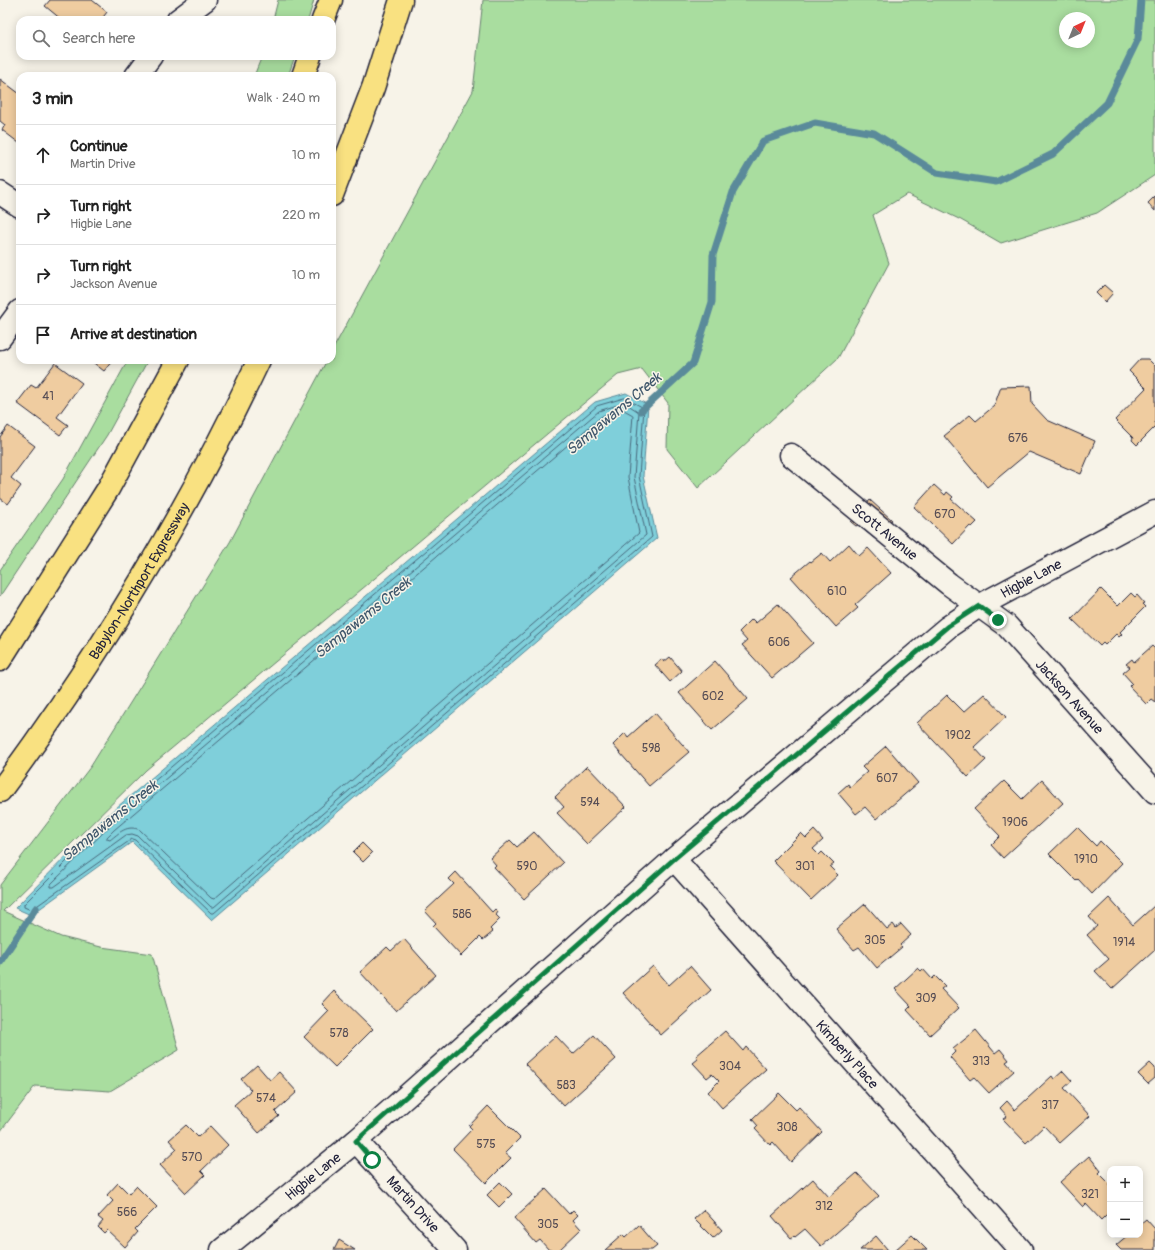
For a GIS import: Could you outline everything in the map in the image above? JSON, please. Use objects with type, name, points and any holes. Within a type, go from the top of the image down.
[{"type":"main road","points":[[325,16],[331,0]]},
{"type":"main road","points":[[336,185],[373,88],[401,0]]},
{"type":"main road","points":[[304,72],[309,60]]},
{"type":"main road","points":[[0,660],[108,489],[176,364]]},
{"type":"main road","name":"Babylon-Northport Expressway","points":[[0,792],[31,749],[92,658],[172,528],[239,403],[257,364]]},
{"type":"street","points":[[183,16],[204,0]]},
{"type":"street","points":[[139,72],[148,60]]},
{"type":"street","points":[[0,193],[16,203]]},
{"type":"street","points":[[0,338],[16,316]]},
{"type":"street","name":"Scott Avenue","points":[[792,455],[949,584],[979,606]]},
{"type":"street","name":"Higbie Lane","points":[[222,1250],[356,1141],[674,859],[948,626],[979,606],[1155,512]]},
{"type":"street","name":"Jackson Avenue","points":[[979,606],[1007,626],[1155,792]]},
{"type":"street","name":"Kimberly Place","points":[[674,859],[1021,1250]]},
{"type":"street","name":"Martin Drive","points":[[356,1141],[455,1250]]},
{"type":"green space","points":[[278,0],[314,0],[309,16],[274,16]]},
{"type":"green space","points":[[483,0],[1155,0],[1155,175],[1097,213],[1001,243],[961,220],[907,194],[873,215],[889,263],[838,358],[698,488],[667,449],[668,403],[642,369],[618,375],[146,770],[3,911],[61,937],[101,947],[152,954],[179,1050],[110,1091],[35,1086],[0,1132],[0,885],[91,766],[230,542],[325,364],[336,364],[336,344],[473,91]]},
{"type":"green space","points":[[260,60],[294,60],[289,72],[256,72]]},
{"type":"green space","points":[[126,364],[146,364],[107,435],[0,596],[0,570],[63,479]]},
{"type":"water","points":[[626,393],[648,405],[643,476],[657,538],[212,920],[132,842],[31,915],[15,908],[103,819],[595,402]]},
{"type":"building","points":[[50,0],[92,0],[107,12],[104,16],[57,16],[45,6]]},
{"type":"building","points":[[0,79],[16,91],[16,141],[2,130],[5,125],[0,121]]},
{"type":"building","points":[[1155,196],[1155,211],[1148,203]]},
{"type":"building","points":[[1104,285],[1113,293],[1105,302],[1096,293]]},
{"type":"building","points":[[1140,359],[1148,359],[1155,366],[1155,427],[1137,445],[1132,440],[1133,438],[1115,420],[1146,388],[1129,371]]},
{"type":"building","points":[[54,364],[82,383],[57,417],[68,425],[60,435],[17,403],[31,385],[36,388]]},
{"type":"building","points":[[95,364],[110,364],[104,371]]},
{"type":"building","points":[[1031,386],[1032,404],[1047,420],[1095,441],[1081,474],[1029,452],[987,487],[944,436],[970,415],[976,421],[994,406],[1001,387]]},
{"type":"building","points":[[8,426],[35,446],[11,478],[21,486],[8,504],[0,498],[0,437]]},
{"type":"building","points":[[934,485],[945,495],[947,492],[953,497],[951,499],[977,522],[972,527],[970,526],[953,544],[914,507]]},
{"type":"building","points":[[870,500],[892,520],[875,539],[858,525],[856,526],[851,522]]},
{"type":"building","points":[[849,544],[859,556],[868,548],[891,573],[855,605],[858,608],[836,627],[791,577],[822,553],[830,562]]},
{"type":"building","points":[[1101,589],[1118,606],[1131,593],[1135,597],[1137,595],[1144,603],[1142,604],[1145,607],[1120,632],[1122,634],[1119,637],[1116,634],[1105,645],[1103,643],[1100,646],[1072,619]]},
{"type":"building","points":[[778,604],[813,643],[772,678],[742,645],[747,641],[739,632],[752,619],[756,623]]},
{"type":"building","points":[[1152,646],[1155,649],[1155,702],[1151,699],[1146,704],[1129,686],[1132,683],[1123,673],[1130,667],[1126,664],[1132,659],[1134,662]]},
{"type":"building","points":[[670,657],[682,671],[670,682],[655,665],[662,659],[664,662]]},
{"type":"building","points":[[715,661],[748,699],[712,730],[679,693]]},
{"type":"building","points":[[984,694],[1006,717],[974,747],[986,760],[968,777],[917,723],[947,695],[964,712]]},
{"type":"building","points":[[655,713],[689,752],[649,786],[613,745],[625,733],[628,737]]},
{"type":"building","points":[[886,746],[918,783],[876,819],[865,807],[856,814],[838,793],[848,784],[850,787],[867,772],[862,767]]},
{"type":"building","points":[[587,766],[626,807],[587,844],[557,813],[564,807],[555,797]]},
{"type":"building","points":[[1042,780],[1063,803],[1003,858],[991,845],[1000,836],[974,809],[1004,781],[1022,799]]},
{"type":"building","points":[[1077,827],[1096,846],[1100,841],[1122,863],[1092,894],[1078,879],[1076,881],[1049,854]]},
{"type":"building","points":[[814,830],[823,840],[813,849],[819,855],[822,852],[834,864],[830,867],[838,875],[811,900],[773,861],[801,833],[806,838]]},
{"type":"building","points":[[534,832],[563,863],[524,899],[494,867],[496,865],[490,858],[510,840],[517,847]]},
{"type":"building","points":[[362,843],[372,853],[363,862],[353,852]]},
{"type":"building","points":[[456,872],[492,912],[495,909],[498,912],[496,915],[500,919],[490,929],[493,932],[483,940],[480,937],[461,956],[433,926],[436,923],[425,911],[454,884],[449,879]]},
{"type":"building","points":[[1109,898],[1133,925],[1154,906],[1155,907],[1155,950],[1112,989],[1095,971],[1109,959],[1087,935],[1097,926],[1089,917]]},
{"type":"building","points":[[865,904],[887,929],[893,924],[896,928],[901,924],[911,935],[900,945],[902,947],[877,968],[859,947],[854,950],[836,929]]},
{"type":"building","points":[[404,939],[436,975],[396,1011],[360,972],[387,947],[391,951]]},
{"type":"building","points":[[653,966],[669,985],[690,966],[711,990],[661,1035],[623,993]]},
{"type":"building","points":[[918,968],[921,971],[923,969],[932,979],[935,976],[945,986],[941,989],[959,1008],[930,1035],[907,1010],[911,1006],[895,989]]},
{"type":"building","points":[[334,991],[373,1029],[335,1067],[304,1037],[329,1011],[322,1004]]},
{"type":"building","points":[[976,1030],[995,1053],[1000,1049],[1009,1060],[1006,1062],[1014,1071],[989,1093],[974,1077],[970,1080],[950,1057],[955,1052],[953,1049]]},
{"type":"building","points":[[725,1031],[743,1051],[746,1047],[766,1069],[722,1108],[708,1092],[719,1081],[712,1074],[707,1078],[693,1063],[698,1059],[696,1056]]},
{"type":"building","points":[[594,1035],[616,1059],[564,1106],[525,1064],[556,1036],[573,1054]]},
{"type":"building","points":[[1150,1063],[1155,1068],[1155,1078],[1148,1084],[1138,1074]]},
{"type":"building","points":[[257,1065],[270,1080],[279,1072],[297,1092],[275,1112],[279,1116],[259,1133],[234,1105],[251,1090],[241,1079]]},
{"type":"building","points":[[1063,1071],[1072,1081],[1064,1088],[1090,1116],[1060,1143],[1044,1126],[1026,1143],[1003,1119],[1007,1116],[1000,1108],[1007,1101],[1015,1110],[1052,1076],[1054,1079]]},
{"type":"building","points":[[779,1093],[796,1110],[799,1107],[822,1132],[791,1162],[773,1142],[770,1145],[755,1129],[758,1126],[752,1119]]},
{"type":"building","points":[[488,1106],[520,1138],[505,1153],[511,1158],[486,1183],[453,1149],[472,1129],[469,1126]]},
{"type":"building","points":[[186,1125],[198,1137],[210,1126],[228,1145],[201,1171],[205,1175],[186,1193],[160,1165],[177,1149],[169,1140]]},
{"type":"building","points":[[1089,1156],[1101,1171],[1099,1173],[1107,1181],[1107,1214],[1101,1220],[1086,1204],[1083,1207],[1060,1182]]},
{"type":"building","points":[[857,1173],[879,1196],[821,1246],[805,1229],[795,1237],[794,1236],[791,1238],[772,1216],[813,1179],[829,1197]]},
{"type":"building","points":[[500,1182],[512,1194],[499,1207],[487,1195]]},
{"type":"building","points":[[118,1183],[129,1194],[136,1186],[157,1207],[135,1229],[138,1232],[125,1247],[107,1230],[104,1233],[98,1227],[103,1221],[98,1217],[113,1201],[107,1195]]},
{"type":"building","points":[[546,1189],[569,1214],[573,1210],[578,1215],[573,1220],[581,1229],[559,1250],[549,1250],[540,1240],[536,1243],[514,1218]]},
{"type":"building","points":[[704,1210],[722,1230],[713,1238],[694,1219]]},
{"type":"building","points":[[1146,1219],[1155,1229],[1155,1250],[1121,1250],[1116,1245],[1124,1238],[1143,1238],[1143,1222]]},
{"type":"building","points":[[639,1225],[657,1246],[652,1250],[605,1250],[623,1234],[626,1237]]},
{"type":"building","points":[[912,1235],[927,1250],[895,1250]]},
{"type":"building","points":[[876,1236],[888,1250],[860,1250]]},
{"type":"building","points":[[339,1240],[355,1250],[334,1250]]},
{"type":"waterway","name":"Sampawams Creek","points":[[641,411],[693,363],[712,302],[713,255],[733,192],[763,141],[815,123],[874,133],[937,173],[996,182],[1053,154],[1107,103],[1138,39],[1141,0]]},
{"type":"waterway","name":"Sampawams Creek","points":[[0,962],[36,908]]},
{"type":"route","points":[[372,1160],[356,1141],[674,859],[948,626],[979,606],[998,620]]}]
